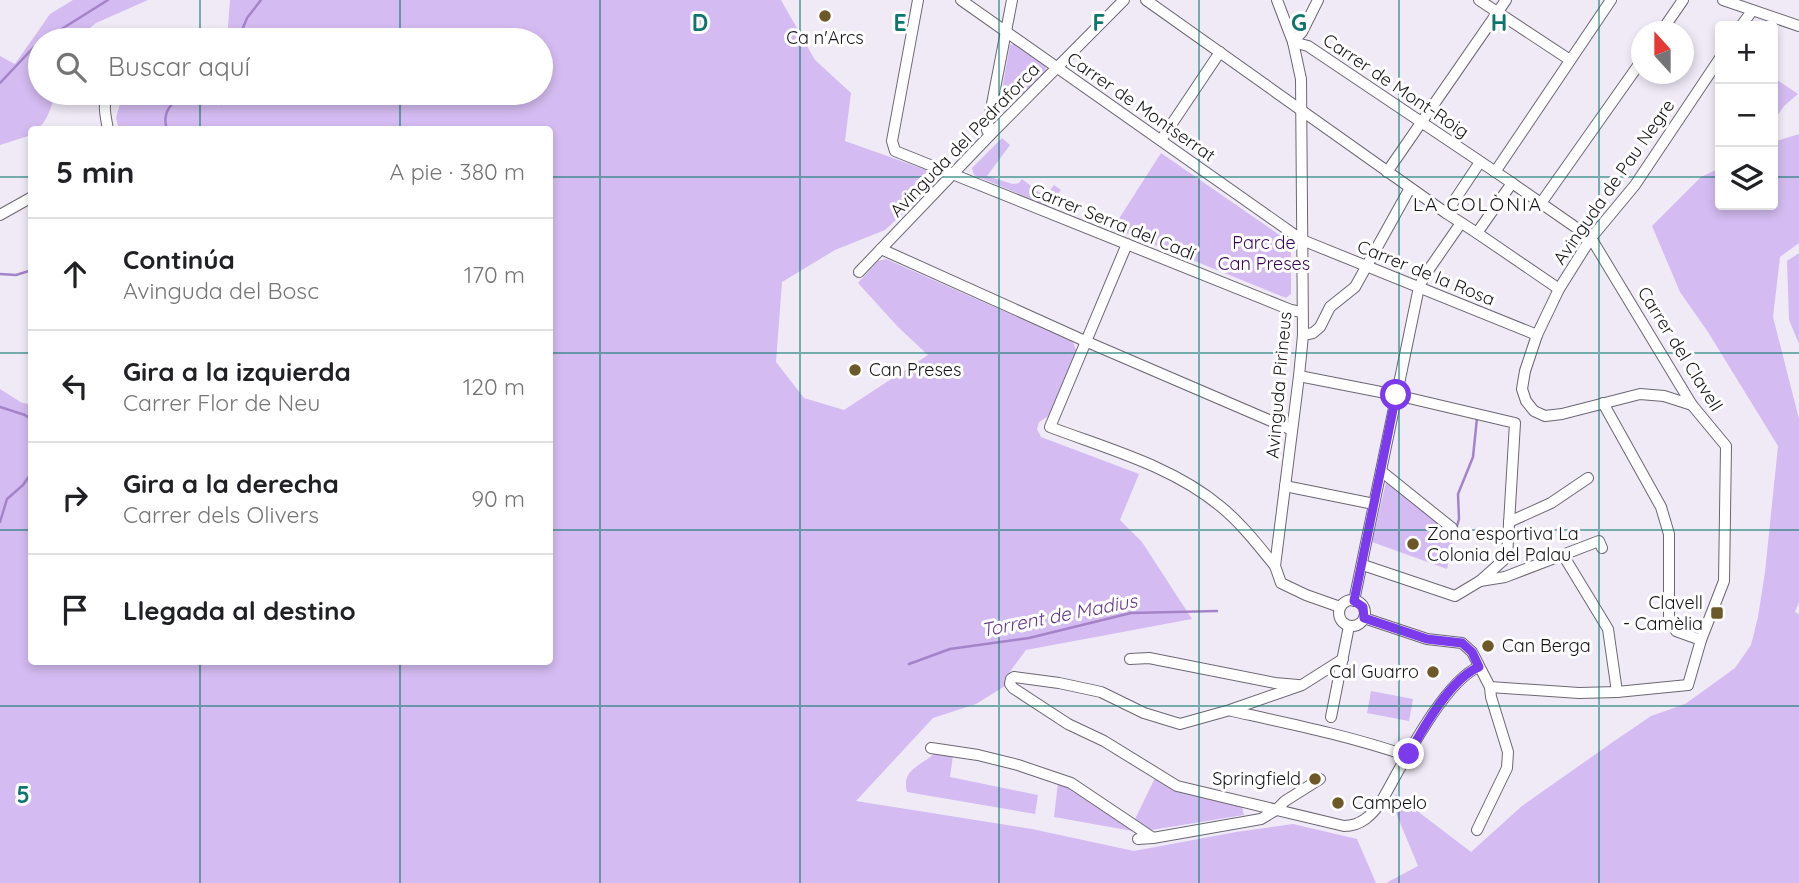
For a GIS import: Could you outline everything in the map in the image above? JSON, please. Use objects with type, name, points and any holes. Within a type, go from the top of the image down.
[{"type":"street","name":"Carrer Serra del Cadí","points":[[918,0],[892,141],[895,151],[1279,306],[1302,312]]},
{"type":"street","name":"Carrer de Montserrat","points":[[961,0],[1302,240]]},
{"type":"street","points":[[993,131],[987,130],[1012,0]]},
{"type":"street","name":"Avinguda del Pedraforca","points":[[859,272],[993,131],[1124,0]]},
{"type":"street","points":[[1146,0],[1446,214],[1559,289]]},
{"type":"street","name":"Avinguda Pirineus","points":[[1275,566],[1303,335],[1301,79],[1293,42],[1277,0]]},
{"type":"street","points":[[1293,42],[1302,32],[1318,0]]},
{"type":"street","points":[[1479,0],[1570,60]]},
{"type":"street","points":[[1387,172],[1506,0]]},
{"type":"street","points":[[1495,172],[1611,0]]},
{"type":"street","points":[[1669,21],[1683,0]]},
{"type":"street","points":[[1723,0],[1799,26]]},
{"type":"street","points":[[1745,21],[1752,11]]},
{"type":"street","name":"Carrer de Mont-Roig","points":[[1293,42],[1308,46],[1511,183]]},
{"type":"street","points":[[1161,140],[1220,52]]},
{"type":"street","name":"Avinguda de Pau Negre","points":[[1692,405],[1664,396],[1640,394],[1545,416],[1534,411],[1522,389],[1525,370],[1537,335],[1559,289],[1591,237],[1635,185],[1715,65]]},
{"type":"street","points":[[1541,203],[1631,76]]},
{"type":"street","points":[[993,101],[1014,110]]},
{"type":"street","points":[[105,105],[107,126]]},
{"type":"street","points":[[1446,214],[1479,162]]},
{"type":"street","points":[[1477,233],[1511,183],[1591,237]]},
{"type":"street","points":[[1303,335],[1313,333],[1320,327],[1330,307],[1355,287],[1410,188]]},
{"type":"street","points":[[0,215],[28,199]]},
{"type":"street","points":[[1354,601],[1419,286],[1461,223]]},
{"type":"street","name":"Carrer del Clavell","points":[[1591,237],[1692,405],[1726,446],[1724,581],[1701,640],[1688,685],[1617,692]]},
{"type":"street","name":"Carrer de la Rosa","points":[[1302,240],[1537,335]]},
{"type":"street","points":[[1127,244],[1049,427],[1145,463],[1200,492],[1235,520],[1275,566],[1281,583],[1340,607]]},
{"type":"street","points":[[881,248],[1085,341],[1292,430]]},
{"type":"street","points":[[1300,376],[1515,422],[1507,558],[1480,581],[1455,596],[1363,565]]},
{"type":"street","points":[[1603,403],[1661,507],[1669,534],[1670,618],[1676,631],[1701,640]]},
{"type":"street","points":[[1381,471],[1452,528]]},
{"type":"street","points":[[1509,522],[1550,503],[1588,478]]},
{"type":"street","points":[[1285,486],[1374,504]]},
{"type":"street","points":[[1480,581],[1505,577],[1599,541],[1602,548]]},
{"type":"street","points":[[1490,687],[1579,693],[1617,692],[1608,629],[1563,555]]},
{"type":"street","points":[[1354,601],[1363,607],[1364,618],[1358,625],[1349,626],[1340,619],[1339,611],[1346,602],[1354,601]]},
{"type":"street","points":[[1364,618],[1427,639],[1462,643],[1472,652],[1490,687],[1508,752],[1507,768],[1477,830]]},
{"type":"street","points":[[1332,717],[1349,626]]},
{"type":"street","points":[[1129,659],[1149,658],[1275,683],[1302,685]]},
{"type":"street","points":[[1343,659],[1302,685],[1180,724],[1144,713],[1101,692],[1014,677],[1010,684],[1068,724],[1104,741],[1177,786],[1351,826],[1372,814],[1428,719],[1467,672],[1479,667]]},
{"type":"street","points":[[1230,710],[1408,756]]},
{"type":"street","points":[[930,748],[978,755],[1071,783],[1153,838]]},
{"type":"street","points":[[1138,839],[1261,819],[1320,779]]},
{"type":"green space","points":[[73,0],[148,0],[90,28],[40,28],[50,14]]},
{"type":"green space","points":[[230,0],[781,0],[815,60],[851,93],[845,141],[935,173],[934,185],[885,230],[835,250],[782,282],[776,362],[804,398],[844,410],[928,355],[858,283],[878,261],[886,259],[1073,342],[1076,350],[1050,415],[1039,422],[1037,429],[1041,437],[1139,474],[1120,520],[1142,542],[1192,619],[1026,650],[1006,677],[1005,686],[976,704],[933,718],[856,801],[1032,829],[1134,851],[1293,824],[1357,839],[1376,883],[0,883],[0,389],[22,403],[28,404],[28,665],[553,665],[553,126],[118,126],[116,118],[120,105],[553,105],[553,28],[228,28]]},
{"type":"green space","points":[[1016,43],[1045,63],[1046,71],[1021,96],[1012,90],[1005,97],[1001,95],[1010,45]]},
{"type":"green space","points":[[28,45],[28,105],[52,105],[41,125],[28,126],[28,136],[0,145],[0,56],[15,64]]},
{"type":"green space","points":[[1778,80],[1798,94],[1778,115]]},
{"type":"green space","points":[[1799,134],[1799,243],[1780,257],[1773,317],[1799,419],[1799,602],[1795,612],[1799,614],[1799,883],[1386,883],[1418,866],[1396,813],[1395,794],[1471,852],[1522,806],[1610,744],[1651,716],[1685,704],[1735,668],[1751,645],[1765,572],[1778,446],[1708,332],[1680,292],[1652,226],[1701,177],[1715,170],[1715,210],[1778,210],[1778,140]]},
{"type":"green space","points":[[1002,138],[1010,145],[987,176],[1013,184],[1022,179],[1045,197],[1054,185],[1061,190],[1048,206],[974,175],[972,168]]},
{"type":"green space","name":"Parc de Can Preses","points":[[1161,153],[1291,243],[1291,294],[1286,298],[1113,228]]},
{"type":"green space","points":[[1799,253],[1799,344],[1789,320],[1787,261]]},
{"type":"green space","points":[[1387,478],[1454,536],[1447,569],[1372,542]]},
{"type":"green space","points":[[1371,691],[1413,699],[1409,721],[1367,713]]},
{"type":"green space","points":[[935,753],[953,755],[950,777],[1038,795],[1035,814],[907,792],[906,784],[910,773]]},
{"type":"green space","points":[[1155,778],[1181,790],[1242,807],[1244,815],[1151,830],[1135,819]]},
{"type":"green space","points":[[1058,783],[1069,787],[1138,832],[1054,817]]},
{"type":"waterway","points":[[63,28],[108,0]]},
{"type":"waterway","points":[[243,28],[261,0]]},
{"type":"waterway","points":[[0,83],[28,53]]},
{"type":"waterway","points":[[166,126],[166,115],[171,105]]},
{"type":"waterway","points":[[0,274],[16,275],[28,271]]},
{"type":"waterway","points":[[0,407],[28,417]]},
{"type":"waterway","points":[[1457,526],[1458,494],[1473,457],[1477,418]]},
{"type":"waterway","points":[[0,522],[7,499],[28,478]]},
{"type":"waterway","name":"Torrent de Madius","points":[[909,664],[950,649],[1029,638],[1131,613],[1217,611]]},
{"type":"place","name":"Ca n'Arcs","points":[[825,16]]},
{"type":"place","name":"Can Preses","points":[[855,370]]},
{"type":"place","name":"Zona esportiva La Colonia del Palau","points":[[1413,544]]},
{"type":"place","name":"Clavell - Camèlia","points":[[1717,613]]},
{"type":"place","name":"Can Berga","points":[[1488,646]]},
{"type":"place","name":"Cal Guarro","points":[[1433,672]]},
{"type":"place","name":"Springfield","points":[[1315,779]]},
{"type":"place","name":"Campelo","points":[[1338,803]]},
{"type":"district","name":"LA COLÒNIA","points":[[1478,204]]},
{"type":"route","points":[[1396,395],[1354,601],[1363,607],[1364,618],[1427,639],[1462,643],[1472,652],[1479,667],[1467,672],[1452,689],[1428,719],[1409,754]]}]
